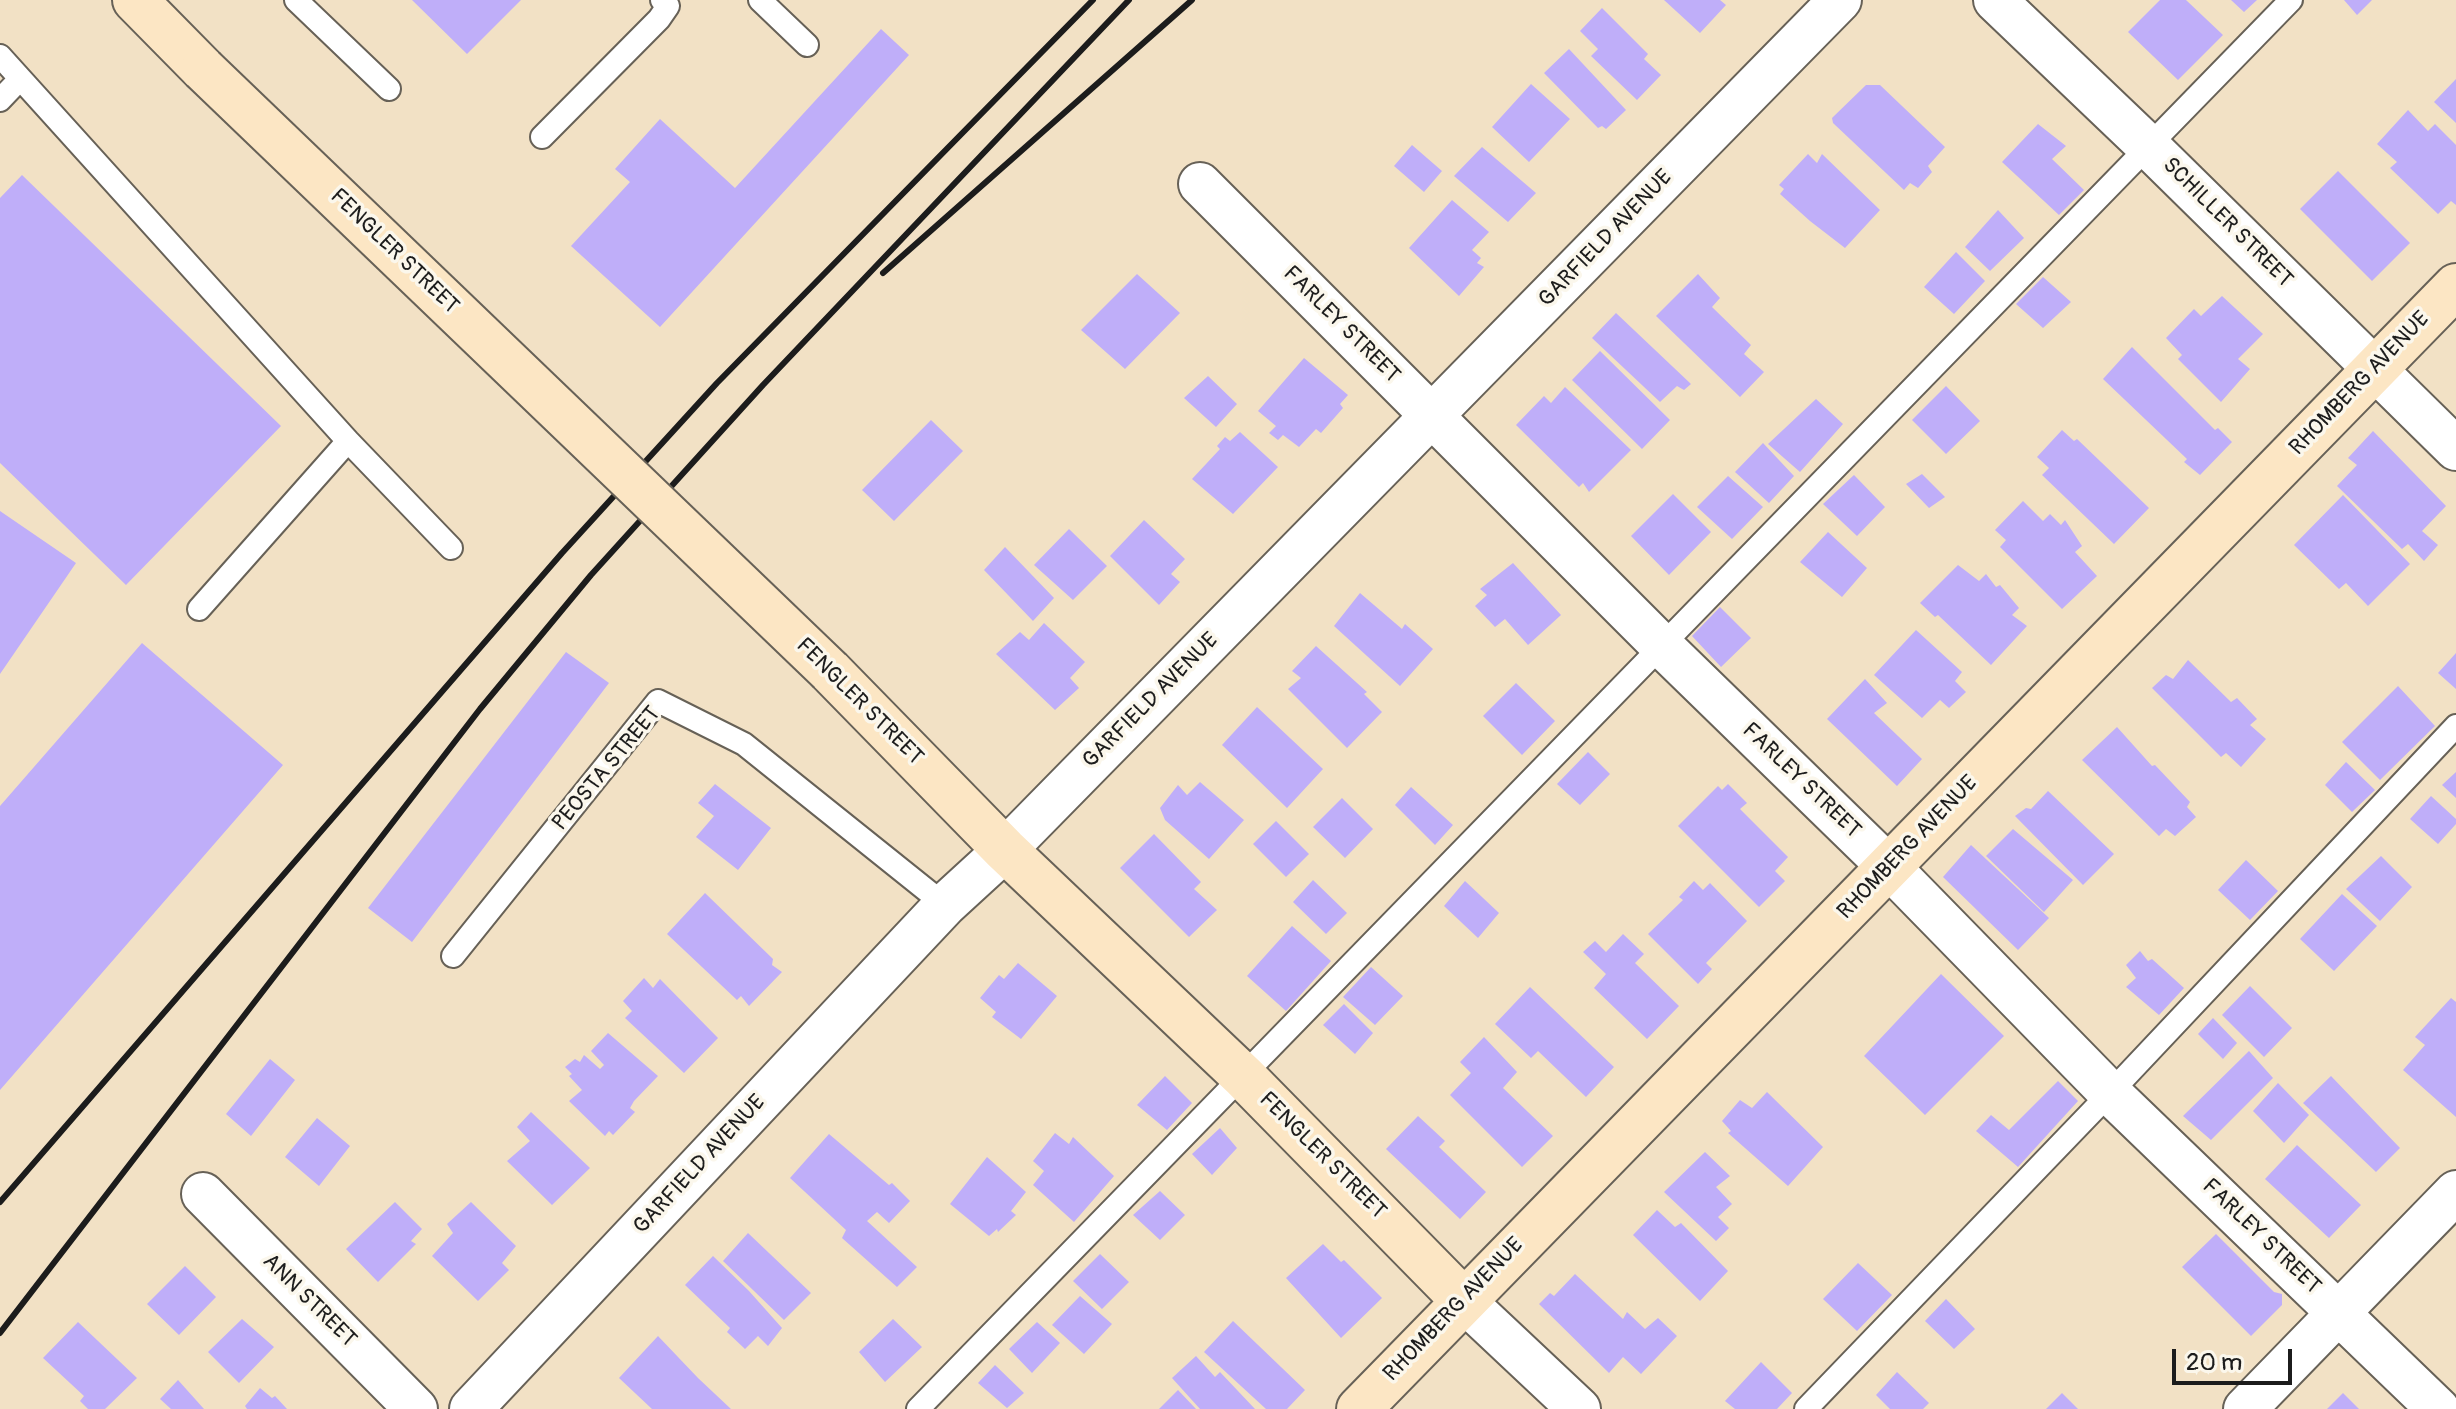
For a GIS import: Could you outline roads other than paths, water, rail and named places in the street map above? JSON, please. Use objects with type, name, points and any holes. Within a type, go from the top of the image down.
[{"type":"main road","name":"FENGLER STREET","points":[[135,0],[203,69],[830,671],[1005,850],[1244,1077],[1463,1300]]},
{"type":"main road","name":"RHOMBERG AVENUE","points":[[1359,1409],[2456,286]]},
{"type":"street","name":"GARFIELD AVENUE","points":[[471,1409],[945,905],[1005,850],[1840,0]]},
{"type":"street","name":"SCHILLER STREET","points":[[1995,0],[2456,449]]},
{"type":"street","name":"FARLEY STREET","points":[[1200,184],[1663,647],[1890,868],[2110,1093],[2438,1409]]},
{"type":"street","points":[[2245,1409],[2456,1192]]},
{"type":"street","name":"ANN STREET","points":[[203,1194],[416,1409]]},
{"type":"street","name":"FENGLER STREET","points":[[1463,1300],[1579,1409]]},
{"type":"lane","points":[[296,0],[389,89]]},
{"type":"lane","points":[[542,137],[659,19],[668,6],[662,0]]},
{"type":"lane","points":[[760,0],[807,45]]},
{"type":"lane","points":[[918,1409],[2291,0]]},
{"type":"lane","points":[[0,56],[348,441],[451,548]]},
{"type":"lane","points":[[0,100],[20,79]]},
{"type":"lane","points":[[199,609],[348,441]]},
{"type":"lane","name":"PEOSTA STREET","points":[[453,956],[658,701],[744,744],[945,905]]},
{"type":"lane","points":[[1806,1409],[2456,726]]},
{"type":"railway","points":[[0,1202],[562,553],[717,383],[1093,0]]},
{"type":"railway","points":[[0,1333],[480,709],[591,575],[763,385],[1129,0]]},
{"type":"railway","points":[[883,273],[1192,0]]}]
